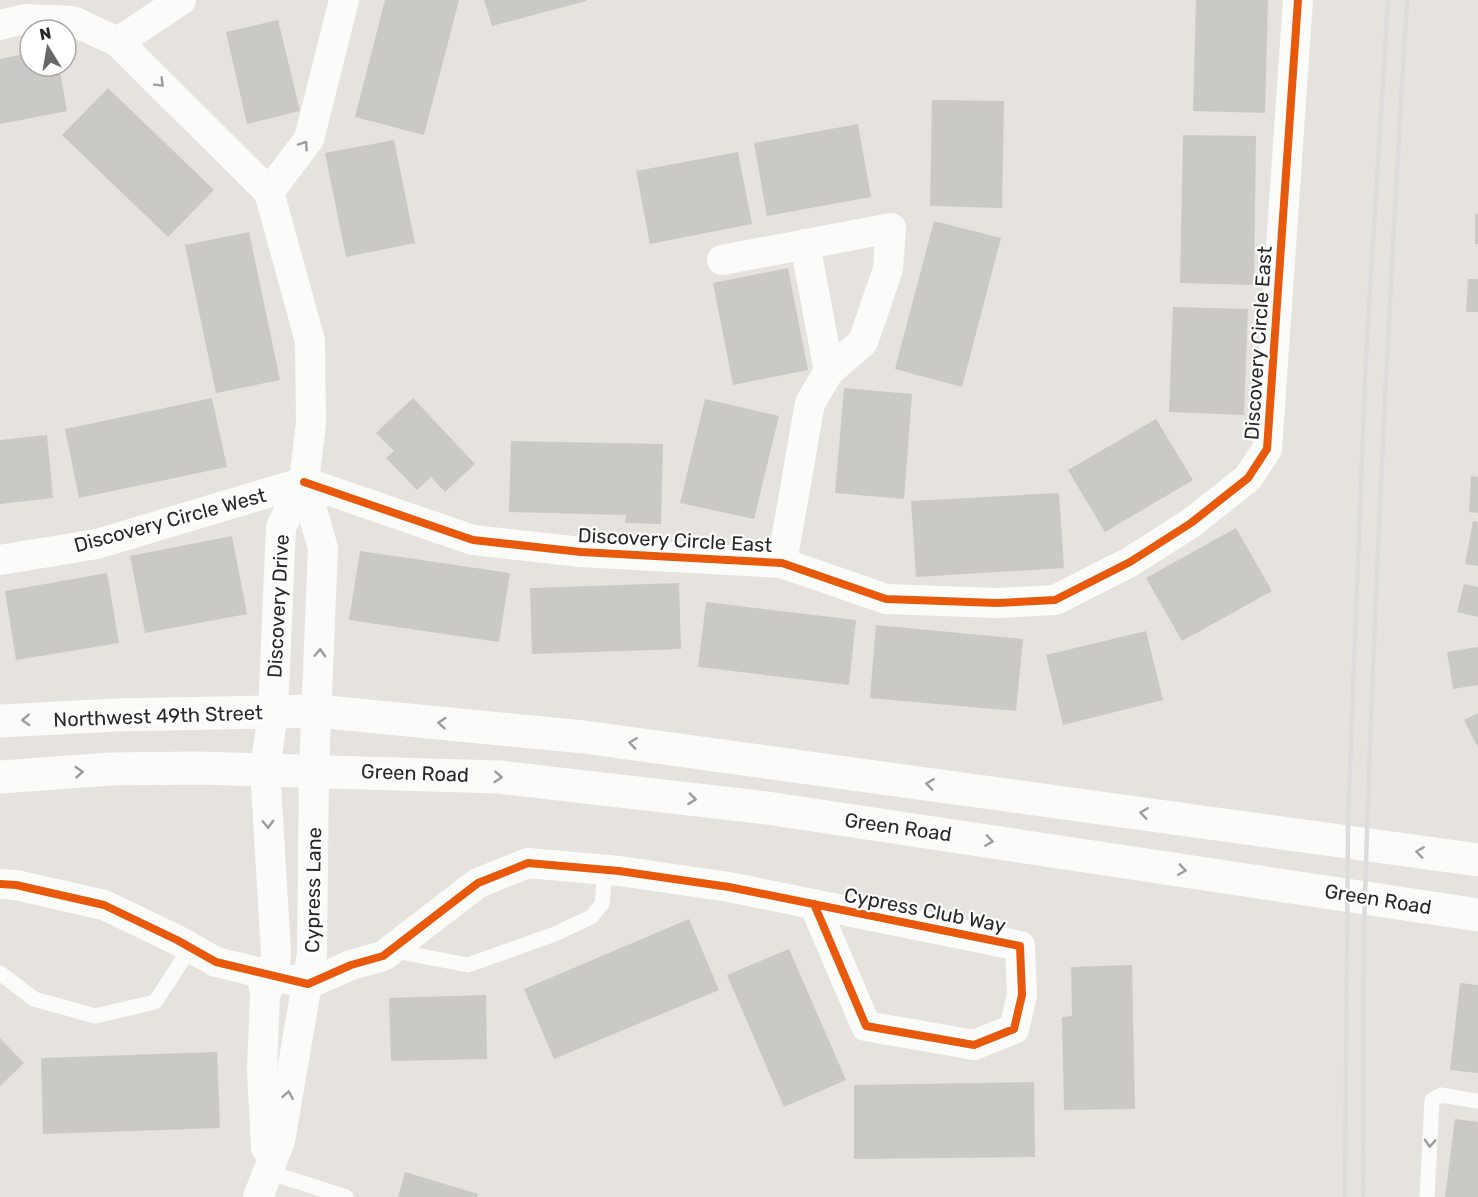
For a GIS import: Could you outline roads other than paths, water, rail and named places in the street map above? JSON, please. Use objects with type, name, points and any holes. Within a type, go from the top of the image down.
[{"type":"main road","name":"Northwest 49th Street","points":[[0,722],[116,715],[316,711]]},
{"type":"main road","points":[[316,711],[584,736],[1478,860]]},
{"type":"main road","points":[[0,777],[111,769],[314,769]]},
{"type":"main road","name":"Green Road","points":[[314,769],[499,777],[767,808],[1478,915]]},
{"type":"street","points":[[118,42],[181,0]]},
{"type":"street","points":[[0,25],[25,19],[73,21],[118,42],[269,192],[309,139],[344,0]]},
{"type":"street","name":"Discovery Circle East","points":[[304,482],[472,540],[581,552],[782,564],[886,599],[997,603],[1055,600],[1130,562],[1191,523],[1248,478],[1268,449],[1298,0]]},
{"type":"street","name":"Discovery Drive","points":[[267,981],[264,908],[270,879],[265,769],[273,713],[281,527],[304,482],[311,423],[310,341],[269,192]]},
{"type":"street","points":[[722,260],[891,228],[888,269],[863,342],[829,371],[810,403],[782,564]]},
{"type":"street","points":[[805,244],[829,371]]},
{"type":"street","name":"Discovery Drive","points":[[304,482],[323,548],[316,711]]},
{"type":"street","name":"Discovery Circle West","points":[[0,560],[97,544],[304,482]]},
{"type":"street","name":"Cypress Lane","points":[[263,1184],[280,1141],[312,954],[316,711]]},
{"type":"street","name":"Cypress Club Way","points":[[308,984],[351,965],[383,956],[478,883],[528,863],[604,870],[729,887],[814,904],[1020,946],[1022,995],[1014,1029],[974,1046],[866,1026],[814,904]]},
{"type":"street","points":[[0,884],[16,885],[104,905],[191,947],[216,962],[267,981],[308,984]]},
{"type":"street","points":[[263,1184],[262,1070],[267,981]]},
{"type":"lane","points":[[390,950],[468,965],[555,934],[591,916],[602,904],[604,870]]},
{"type":"lane","points":[[0,974],[34,999],[95,1016],[155,1002],[191,947]]},
{"type":"lane","points":[[1427,1197],[1432,1100],[1441,1095],[1478,1101]]},
{"type":"lane","points":[[263,1184],[346,1197]]},
{"type":"railway","points":[[1345,1197],[1348,819],[1366,355],[1388,0]]},
{"type":"railway","points":[[1363,1197],[1365,896],[1373,672],[1407,0]]}]
